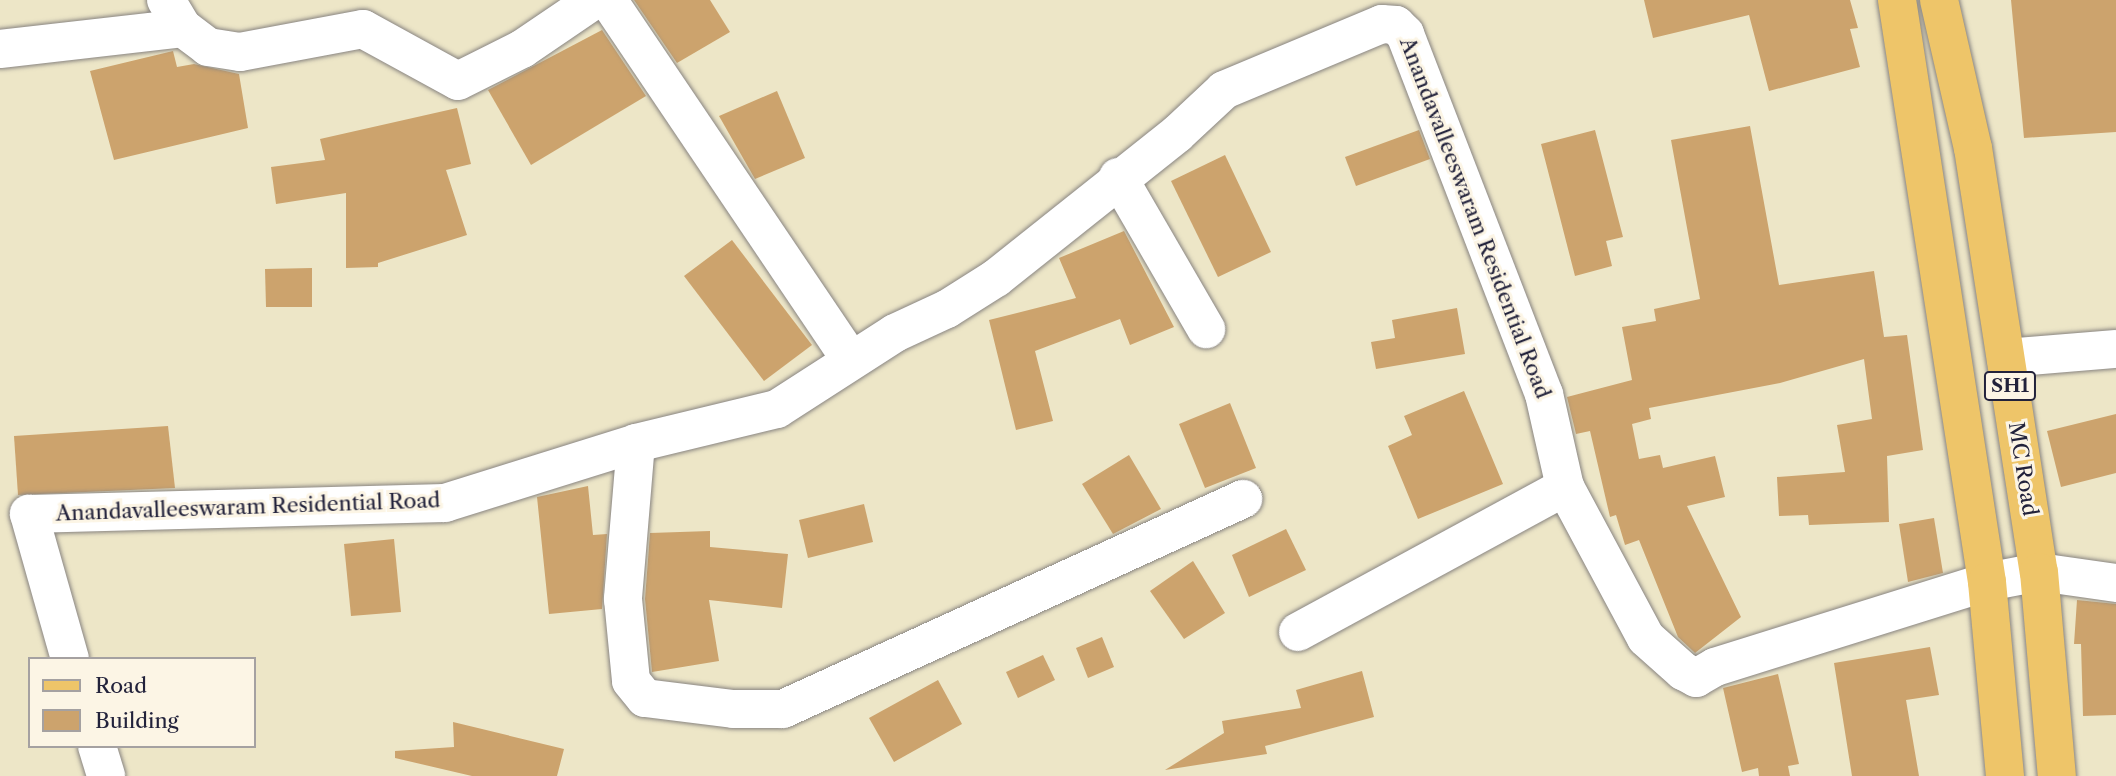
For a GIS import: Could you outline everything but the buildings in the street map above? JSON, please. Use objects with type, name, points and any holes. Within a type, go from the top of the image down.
[{"type":"main road","name":"SH1","points":[[1897,0],[1987,582],[2005,776]]},
{"type":"main road","name":"MC Road","points":[[1939,0],[1973,148],[2039,572],[2057,776]]},
{"type":"street","points":[[0,49],[175,14],[208,47],[240,52],[363,14],[458,81],[522,49],[594,0]]},
{"type":"street","points":[[608,0],[851,360]]},
{"type":"street","name":"Anandavalleeswaram Residential Road","points":[[69,657],[15,516],[446,503],[636,443],[777,409],[851,360],[996,278],[1118,177],[1177,134],[1224,90],[1382,24],[1402,29],[1544,394],[1565,486],[1646,638],[1696,678],[1715,667],[1987,582]]},
{"type":"street","points":[[1118,177],[1206,329]]},
{"type":"street","points":[[2006,358],[2116,349]]},
{"type":"street","points":[[636,443],[623,599],[631,681],[645,698],[733,709],[783,709],[1243,499]]},
{"type":"street","points":[[1298,632],[1565,486]]},
{"type":"street","points":[[1987,582],[2039,572],[2116,583]]},
{"type":"street","points":[[98,748],[106,776]]}]
